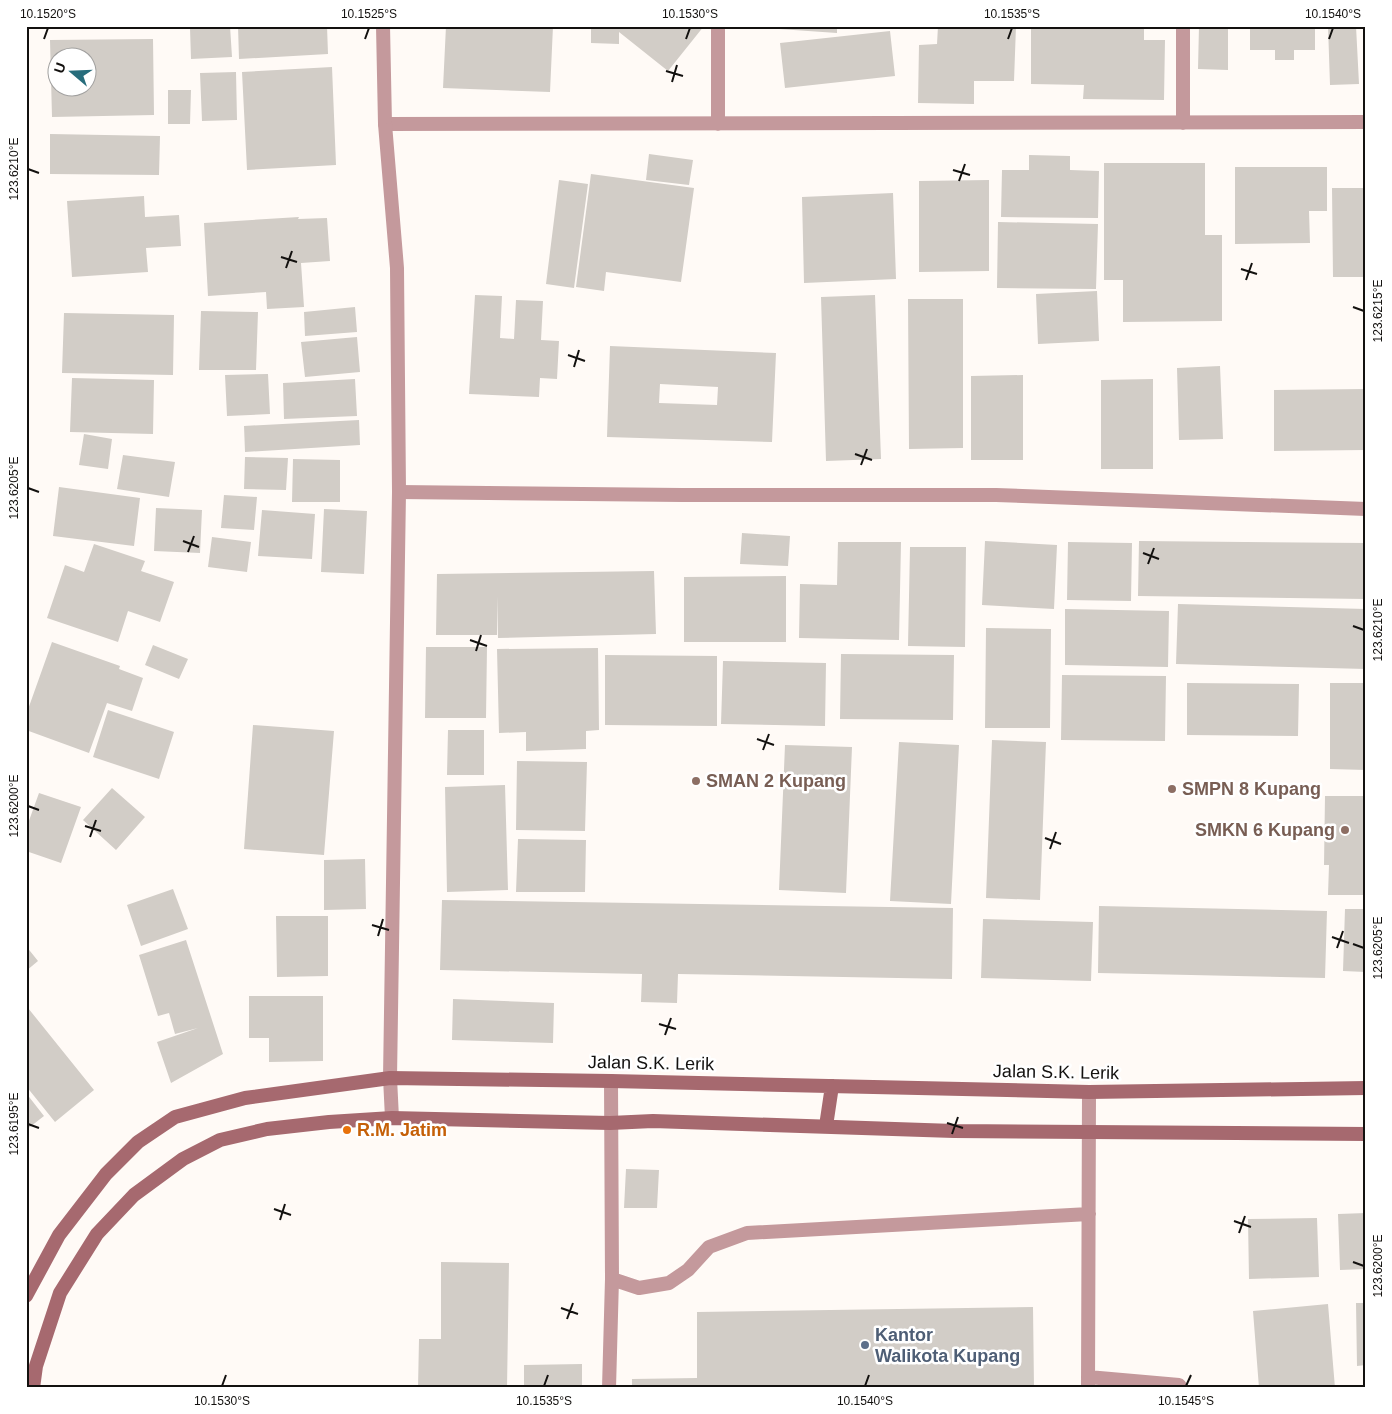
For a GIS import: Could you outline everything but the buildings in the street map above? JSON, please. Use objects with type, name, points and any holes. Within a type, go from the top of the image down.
[{"type":"main road","name":"Jalan S.K. Lerik","points":[[26,1296],[59,1235],[106,1174],[138,1142],[175,1117],[245,1098],[390,1078],[1089,1092],[1366,1088]]},
{"type":"main road","points":[[826,1126],[832,1086]]},
{"type":"main road","points":[[33,1388],[36,1366],[60,1293],[97,1234],[134,1195],[183,1159],[220,1140],[268,1129],[329,1122],[392,1118],[653,1121],[954,1132],[1366,1134]]},
{"type":"street","points":[[383,26],[385,124],[397,268],[400,492],[390,1078],[392,1118]]},
{"type":"street","points":[[718,26],[718,124]]},
{"type":"street","points":[[1183,26],[1183,122]]},
{"type":"street","points":[[385,124],[1366,122]]},
{"type":"street","points":[[400,492],[682,495],[996,494],[1366,509]]},
{"type":"street","points":[[609,1388],[612,1279],[610,1081]]},
{"type":"street","points":[[1089,1092],[1088,1382],[1179,1384],[1181,1388]]},
{"type":"street","points":[[612,1279],[639,1288],[669,1283],[688,1270],[709,1247],[746,1232],[1089,1214]]},
{"type":"place","name":"SMAN 2 Kupang","points":[[696,781]]},
{"type":"place","name":"SMPN 8 Kupang","points":[[1172,789]]},
{"type":"place","name":"SMKN 6 Kupang","points":[[1345,830]]},
{"type":"place","name":"R.M. Jatim","points":[[347,1130]]},
{"type":"place","name":"Kantor Walikota Kupang","points":[[865,1345]]}]
